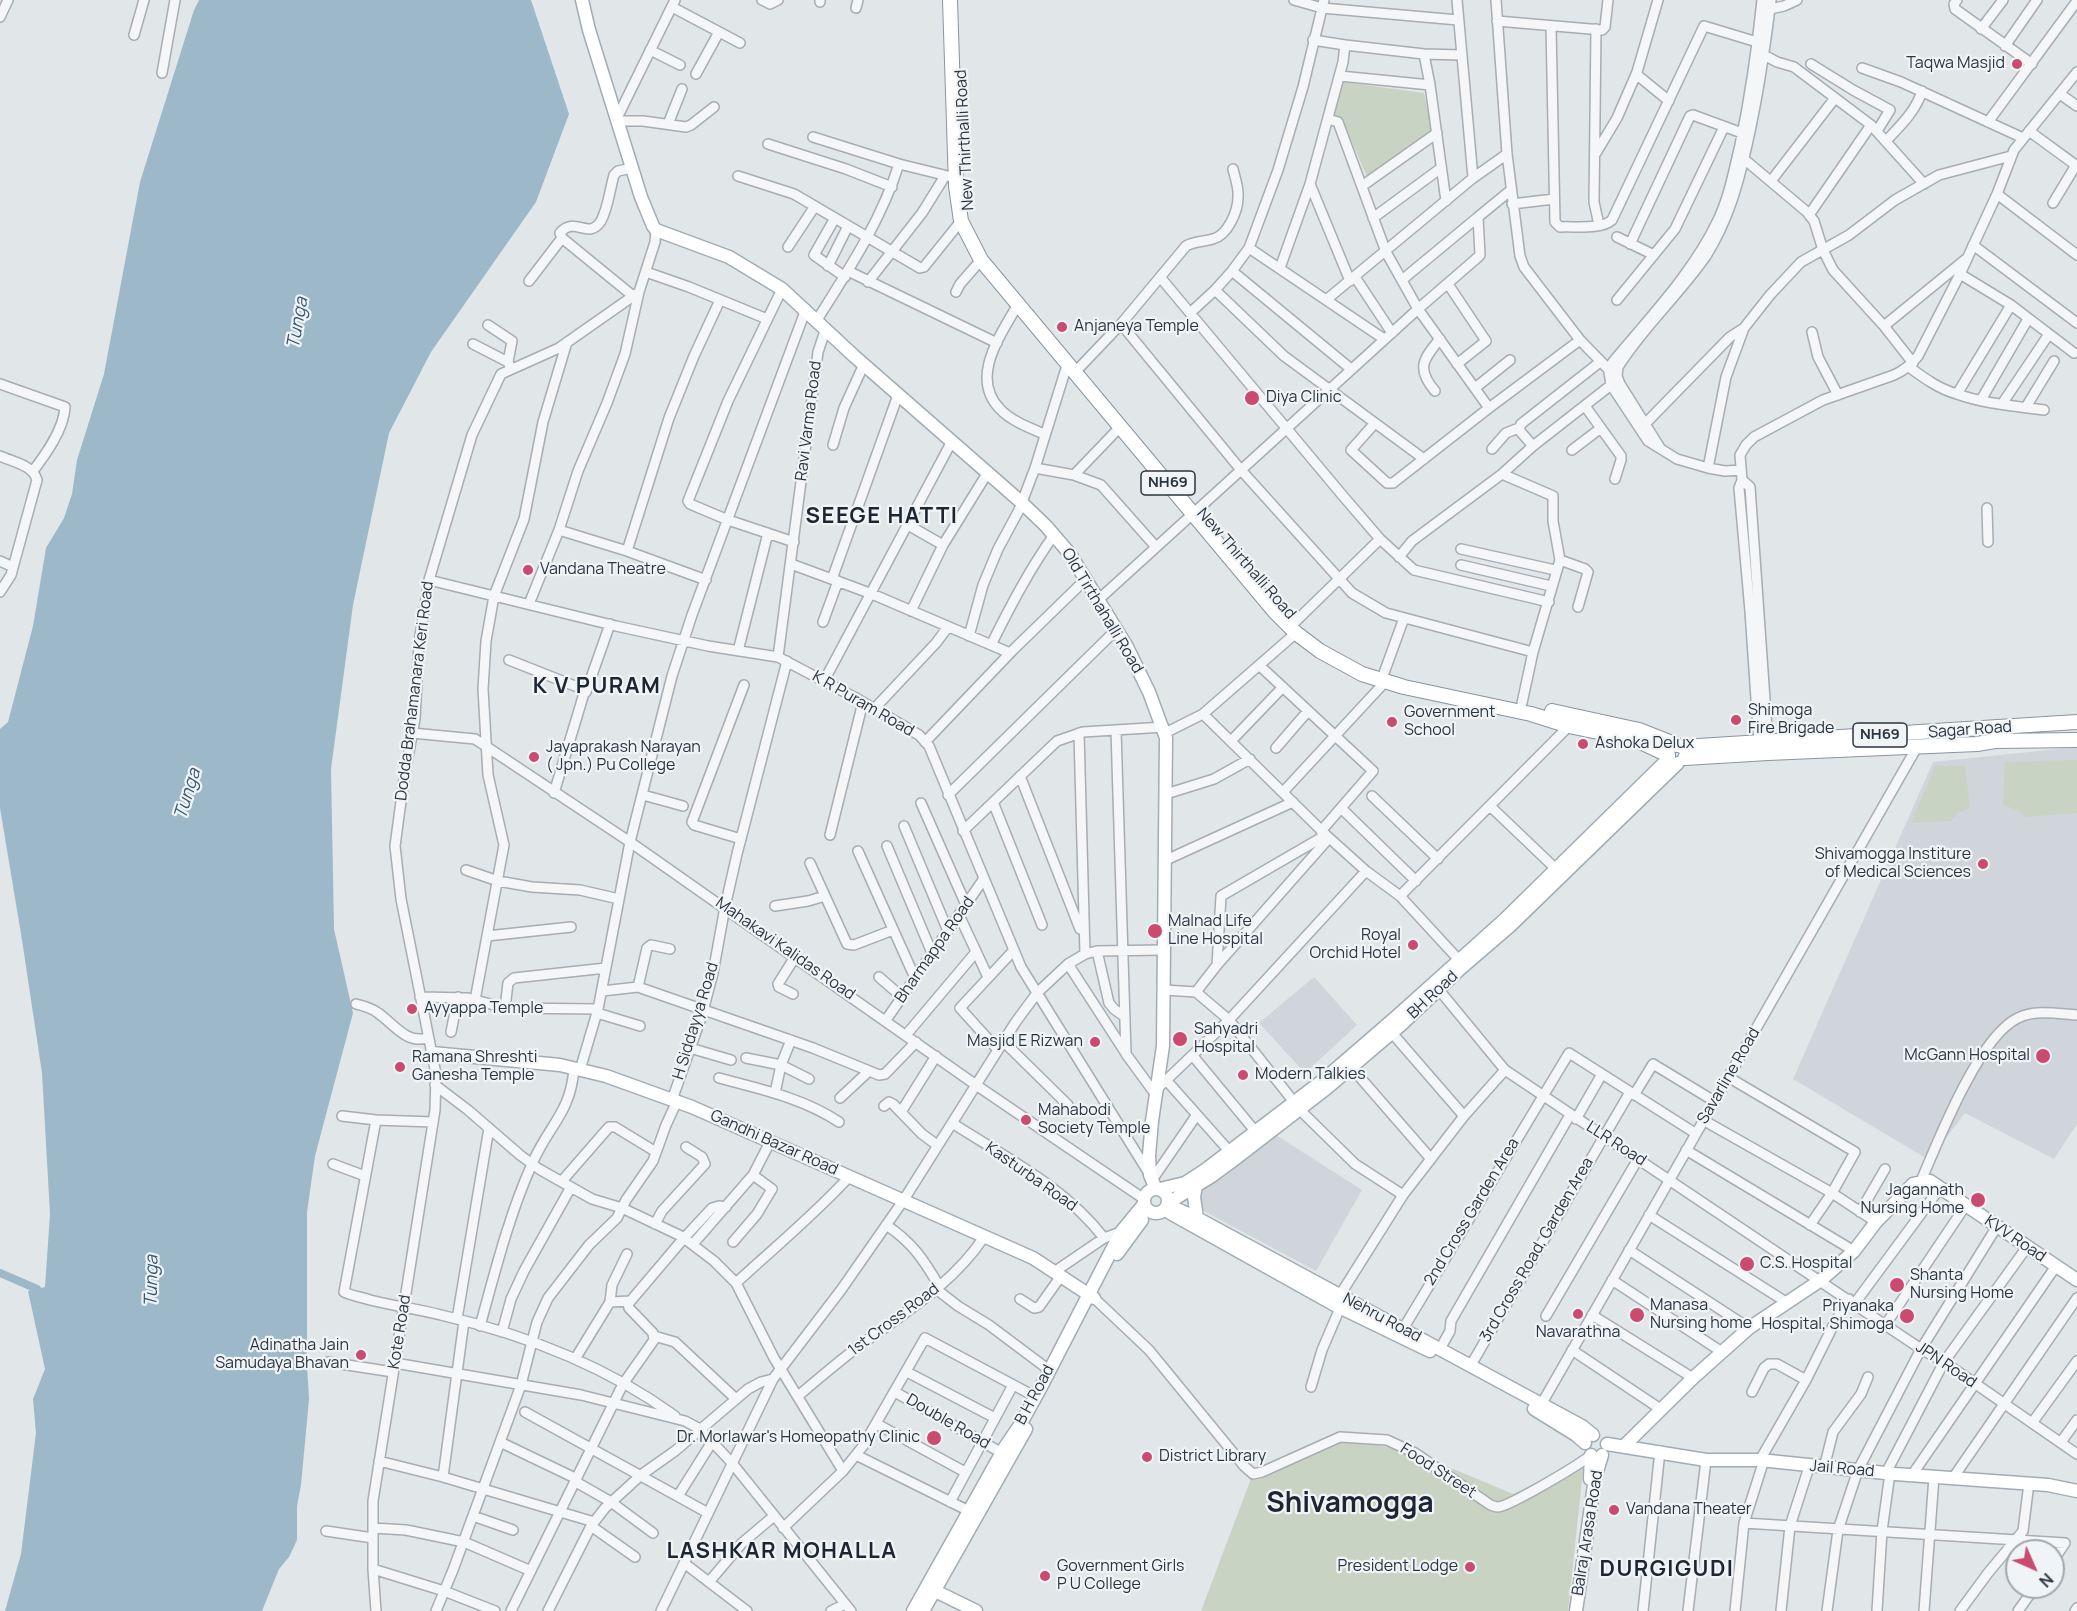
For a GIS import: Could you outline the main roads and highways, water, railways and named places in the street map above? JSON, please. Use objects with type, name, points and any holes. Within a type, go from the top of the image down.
[{"type":"highway","name":"NH69","points":[[949,0],[955,173],[962,221],[981,260],[1074,365],[1120,426],[1196,510]]},
{"type":"highway","name":"New Thirthalli Road","points":[[958,0],[955,173],[977,240],[986,255],[1074,365],[1295,627],[1352,662],[1385,677],[1522,703],[1569,716],[1639,730],[1677,754]]},
{"type":"highway","name":"NH69","points":[[1385,677],[1531,714],[1569,726],[1636,740],[1677,754]]},
{"type":"highway","name":"Sagar Road","points":[[1677,754],[1763,742],[2077,722]]},
{"type":"highway","name":"Sagar Road","points":[[1677,754],[1917,747],[1995,741],[2077,740]]},
{"type":"main road","name":"Old Tirthahalli Road","points":[[582,0],[589,30],[641,197],[656,230],[729,258],[782,289],[898,395],[1022,502],[1070,554],[1127,647],[1149,692],[1164,730],[1166,794],[1163,1046],[1150,1144],[1154,1183]]},
{"type":"main road","name":"BH Road","points":[[1167,1206],[1212,1176],[1297,1106],[1351,1067],[1392,1033],[1459,960],[1504,920],[1677,754]]},
{"type":"main road","name":"BH Road","points":[[1154,1183],[1185,1183],[1230,1152],[1255,1131],[1297,1106],[1322,1081],[1510,926],[1677,754]]},
{"type":"main road","name":"Gandhi Bazar Road","points":[[432,1053],[560,1065],[606,1076],[675,1100],[1033,1258],[1091,1296]]},
{"type":"main road","name":"KVV Road","points":[[1624,1446],[1693,1378],[1749,1328],[1821,1280],[1854,1251],[1876,1222],[1913,1184],[1921,1181],[1930,1181],[1996,1228],[2076,1279]]},
{"type":"main road","points":[[913,1611],[930,1588],[1048,1390],[1091,1296],[1146,1205],[1148,1192],[1154,1183],[1167,1195],[1167,1206],[1157,1213],[1146,1205]]},
{"type":"main road","points":[[1196,1186],[1194,1197],[1197,1218]]},
{"type":"main road","name":"B H Road","points":[[930,1588],[969,1511],[1036,1397],[1091,1296],[1121,1232],[1146,1205]]},
{"type":"main road","name":"Nehru Road","points":[[1167,1206],[1197,1218],[1340,1302],[1403,1329],[1582,1426],[1589,1439]]},
{"type":"main road","name":"Nehru Road","points":[[1167,1206],[1468,1370],[1576,1435],[1589,1439]]},
{"type":"main road","points":[[1571,1611],[1587,1506],[1600,1451],[1601,1436],[1589,1439],[1586,1450],[1600,1451]]},
{"type":"main road","name":"Jail Road","points":[[1600,1451],[1624,1446],[1706,1460],[1762,1460],[1809,1467],[2048,1485],[2077,1491]]},
{"type":"main road","name":"Balraj Arasa Road","points":[[1576,1611],[1600,1451]]},
{"type":"main road","points":[[923,1611],[930,1588]]},
{"type":"main road","points":[[930,1588],[976,1611]]},
{"type":"water","name":"Tunga","points":[[199,0],[531,0],[569,114],[536,202],[431,352],[389,433],[353,605],[331,769],[334,929],[353,1013],[315,1156],[307,1212],[309,1399],[297,1506],[297,1540],[289,1557],[279,1569],[262,1611],[5,1611],[21,1554],[36,1433],[33,1399],[45,1369],[28,1291],[45,1287],[50,1214],[42,1073],[0,808],[0,729],[8,722],[33,626],[46,548],[64,518],[72,494],[77,460],[104,374],[140,182]]},
{"type":"waterway","points":[[0,1273],[37,1289]]},
{"type":"place","name":"Taqwa Masjid","points":[[2017,64]]},
{"type":"place","name":"Anjaneya Temple","points":[[1062,327]]},
{"type":"place","name":"Diya Clinic","points":[[1252,398]]},
{"type":"place","name":"Vandana Theatre","points":[[528,570]]},
{"type":"place","name":"Shimoga Fire Brigade","points":[[1736,720]]},
{"type":"place","name":"Government School","points":[[1392,722]]},
{"type":"place","name":"Ashoka Delux","points":[[1583,744]]},
{"type":"place","name":"Jayaprakash Narayan ( Jpn.) Pu College","points":[[534,757]]},
{"type":"place","name":"Shivamogga Institure of Medical Sciences","points":[[1983,864]]},
{"type":"place","name":"Malnad Life Line Hospital","points":[[1155,931]]},
{"type":"place","name":"Royal Orchid Hotel","points":[[1413,945]]},
{"type":"place","name":"Ayyappa Temple","points":[[412,1009]]},
{"type":"place","name":"Sahyadri Hospital","points":[[1180,1039]]},
{"type":"place","name":"Masjid E Rizwan","points":[[1095,1042]]},
{"type":"place","name":"McGann Hospital","points":[[2043,1056]]},
{"type":"place","name":"Ramana Shreshti Ganesha Temple","points":[[400,1067]]},
{"type":"place","name":"Modern Talkies","points":[[1243,1075]]},
{"type":"place","name":"Mahabodi Society Temple","points":[[1026,1120]]},
{"type":"place","name":"Jagannath Nursing Home","points":[[1978,1200]]},
{"type":"place","name":"C.S. Hospital","points":[[1747,1264]]},
{"type":"place","name":"Shanta Nursing Home","points":[[1897,1285]]},
{"type":"place","name":"Navarathna","points":[[1578,1314]]},
{"type":"place","name":"Manasa Nursing home","points":[[1637,1315]]},
{"type":"place","name":"Priyanaka Hospital, Shimoga","points":[[1907,1316]]},
{"type":"place","name":"Adinatha Jain Samudaya Bhavan","points":[[361,1355]]},
{"type":"place","name":"Dr. Morlawar's Homeopathy Clinic","points":[[934,1438]]},
{"type":"place","name":"District Library","points":[[1147,1457]]},
{"type":"place","name":"Vandana Theater","points":[[1614,1510]]},
{"type":"place","name":"President Lodge","points":[[1470,1567]]},
{"type":"place","name":"Government Girls P U College","points":[[1045,1576]]},
{"type":"district","name":"SEEGE HATTI","points":[[882,517]]},
{"type":"district","name":"K V PURAM","points":[[597,687]]},
{"type":"district","name":"Shivamogga","points":[[1350,1504]]},
{"type":"district","name":"LASHKAR MOHALLA","points":[[782,1552]]},
{"type":"district","name":"DURGIGUDI","points":[[1667,1570]]}]
